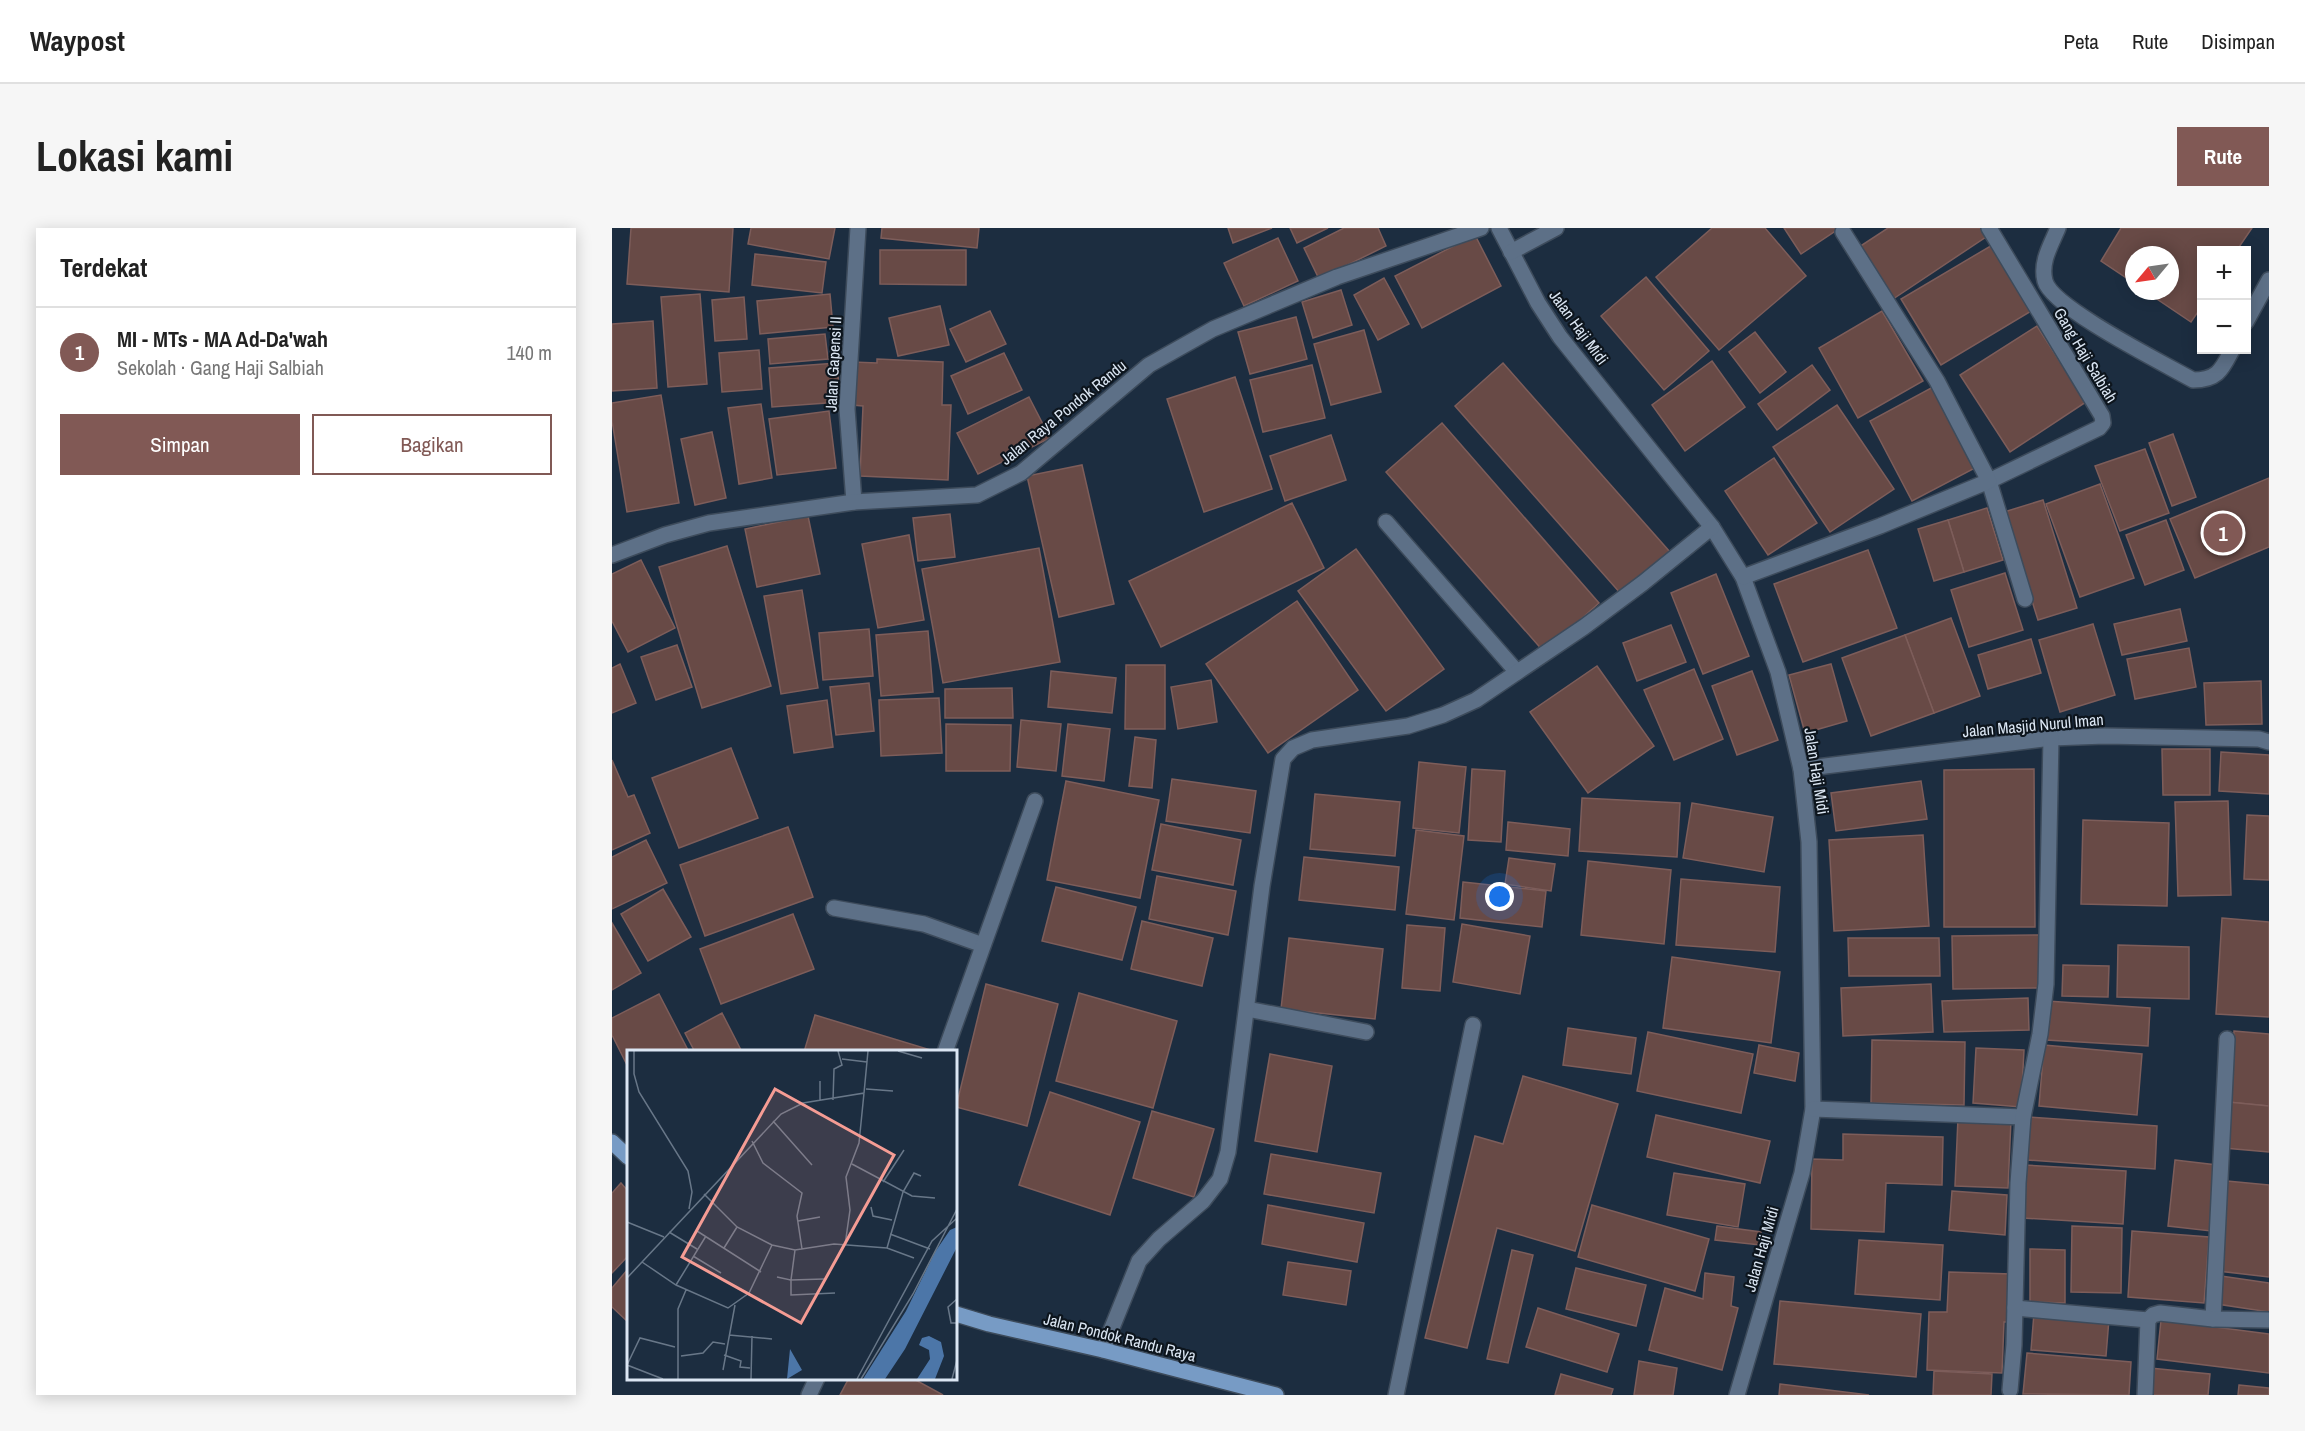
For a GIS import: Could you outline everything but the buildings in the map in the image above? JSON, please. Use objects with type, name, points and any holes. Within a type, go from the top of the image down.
[{"type":"main road","points":[[612,1142],[627,1156]]},
{"type":"main road","name":"Jalan Pondok Randu Raya","points":[[957,1314],[1276,1395]]},
{"type":"street","name":"Jalan Gapensi II","points":[[854,502],[848,409],[858,228]]},
{"type":"street","name":"Jalan Raya Pondok Randu","points":[[612,555],[665,536],[709,524],[854,502],[977,495],[1021,473],[1149,364],[1213,329],[1337,277],[1481,228]]},
{"type":"street","name":"Jalan Haji Midi","points":[[1499,228],[1538,303],[1560,337],[1712,527],[1743,577],[1779,672],[1801,769],[1809,842],[1813,1109],[1802,1173],[1737,1395]]},
{"type":"street","points":[[1511,252],[1556,228]]},
{"type":"street","name":"Gang Haji Salbiah","points":[[1743,577],[1880,526],[1989,481],[2098,428],[2103,423],[2102,416],[1989,228]]},
{"type":"street","points":[[2058,228],[2043,266],[2045,283],[2055,296],[2073,312],[2193,380],[2206,380],[2220,372],[2230,354]]},
{"type":"street","points":[[1844,232],[1937,381],[1989,481],[2025,599]]},
{"type":"street","points":[[2251,314],[2269,280]]},
{"type":"street","points":[[1386,522],[1517,672]]},
{"type":"street","points":[[1103,1350],[1138,1262],[1159,1239],[1203,1202],[1220,1179],[1228,1152],[1262,886],[1283,759],[1293,748],[1312,740],[1408,726],[1443,715],[1476,700],[1643,583],[1712,527]]},
{"type":"street","name":"Jalan Masjid Nurul Iman","points":[[1801,769],[2051,738],[2106,736],[2259,739],[2269,742]]},
{"type":"street","points":[[2010,1390],[2015,1308],[2018,1183],[2023,1117],[2040,1034],[2046,984],[2051,738]]},
{"type":"street","points":[[946,1050],[1035,801]]},
{"type":"street","points":[[834,908],[924,924],[983,945]]},
{"type":"street","points":[[1247,1009],[1366,1032]]},
{"type":"street","points":[[1396,1395],[1473,1025]]},
{"type":"street","points":[[2213,1319],[2227,1039]]},
{"type":"street","points":[[1813,1109],[2023,1117]]},
{"type":"street","points":[[2015,1308],[2148,1320]]},
{"type":"street","points":[[2145,1395],[2148,1320],[2153,1315],[2160,1313],[2213,1319],[2269,1320]]},
{"type":"street","points":[[809,1395],[816,1380]]},
{"type":"place","name":"MI - MTs - MA Ad-Da'wah","points":[[2223,533]]}]
